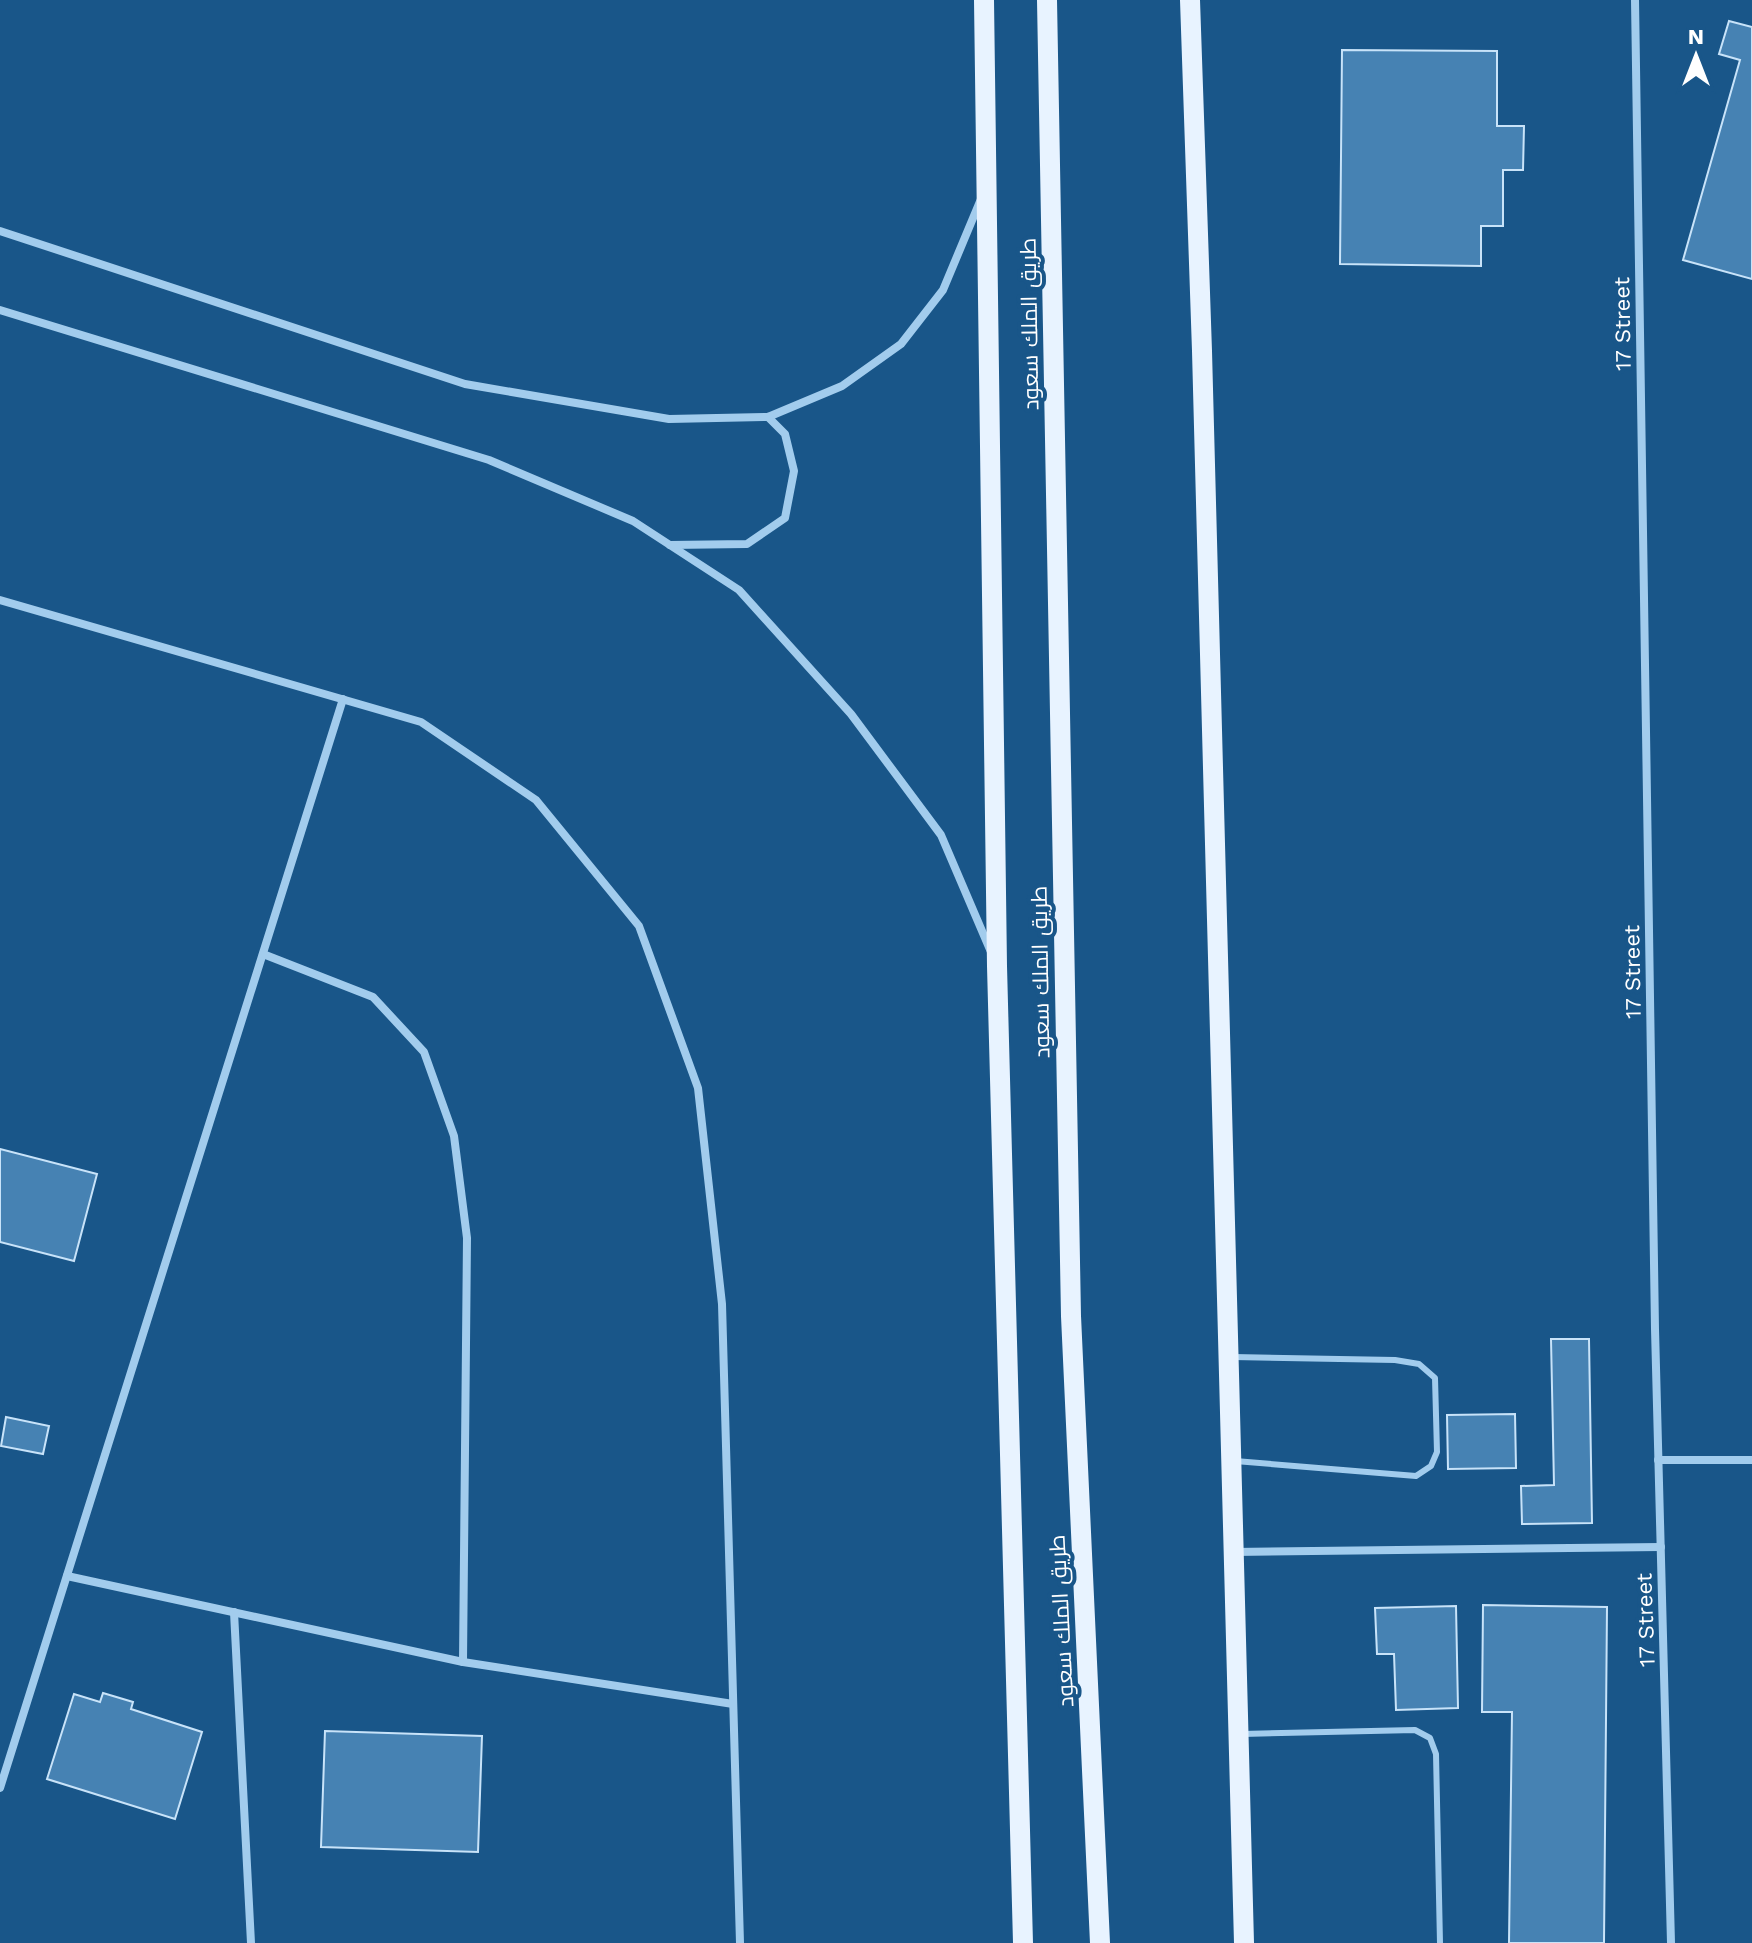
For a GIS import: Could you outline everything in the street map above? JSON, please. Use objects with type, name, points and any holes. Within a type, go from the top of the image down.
[{"type":"main road","points":[[984,0],[997,966],[1023,1943]]},
{"type":"main road","name":"طريق الملك سعود","points":[[1047,0],[1071,1316],[1100,1943]]},
{"type":"main road","points":[[1190,0],[1202,336],[1244,1943]]},
{"type":"street","name":"17 Street","points":[[1635,0],[1658,1460],[1671,1943]]},
{"type":"street","points":[[0,231],[465,384],[669,419],[768,417],[842,386],[901,344],[943,290],[986,186]]},
{"type":"street","points":[[0,310],[489,460],[633,521],[739,590],[851,714],[941,835],[997,966]]},
{"type":"street","points":[[669,545],[747,544],[785,518],[794,471],[785,434],[768,417]]},
{"type":"street","points":[[0,600],[421,722],[536,800],[639,926],[698,1088],[722,1304],[740,1943]]},
{"type":"street","points":[[0,1788],[343,699]]},
{"type":"street","points":[[263,954],[373,997],[424,1052],[454,1136],[467,1238],[463,1662]]},
{"type":"street","points":[[1658,1460],[1752,1460]]},
{"type":"street","points":[[1233,1552],[1661,1547]]},
{"type":"street","points":[[67,1576],[463,1662],[733,1704]]},
{"type":"street","points":[[234,1612],[251,1943]]},
{"type":"lane","points":[[1228,1357],[1395,1360],[1419,1364],[1435,1378],[1437,1452],[1431,1466],[1416,1476],[1231,1460]]},
{"type":"lane","points":[[1237,1734],[1415,1730],[1430,1738],[1436,1754],[1440,1943]]},
{"type":"building","points":[[1729,21],[1752,27],[1752,279],[1683,260],[1740,60],[1719,54]]},
{"type":"building","points":[[1342,50],[1497,51],[1497,126],[1524,126],[1523,170],[1503,170],[1503,226],[1481,226],[1481,266],[1340,264]]},
{"type":"building","points":[[0,1149],[97,1174],[74,1261],[0,1242]]},
{"type":"building","points":[[1551,1339],[1589,1339],[1592,1523],[1522,1524],[1521,1486],[1554,1485]]},
{"type":"building","points":[[1515,1414],[1516,1468],[1448,1469],[1447,1415]]},
{"type":"building","points":[[6,1417],[49,1426],[43,1454],[1,1446]]},
{"type":"building","points":[[1483,1605],[1607,1607],[1604,1943],[1509,1943],[1512,1712],[1482,1712]]},
{"type":"building","points":[[1456,1606],[1458,1708],[1396,1710],[1394,1654],[1377,1654],[1375,1608]]},
{"type":"building","points":[[103,1693],[133,1702],[131,1709],[202,1732],[175,1819],[47,1779],[74,1694],[100,1702]]},
{"type":"building","points":[[325,1731],[482,1736],[478,1852],[321,1847]]}]
